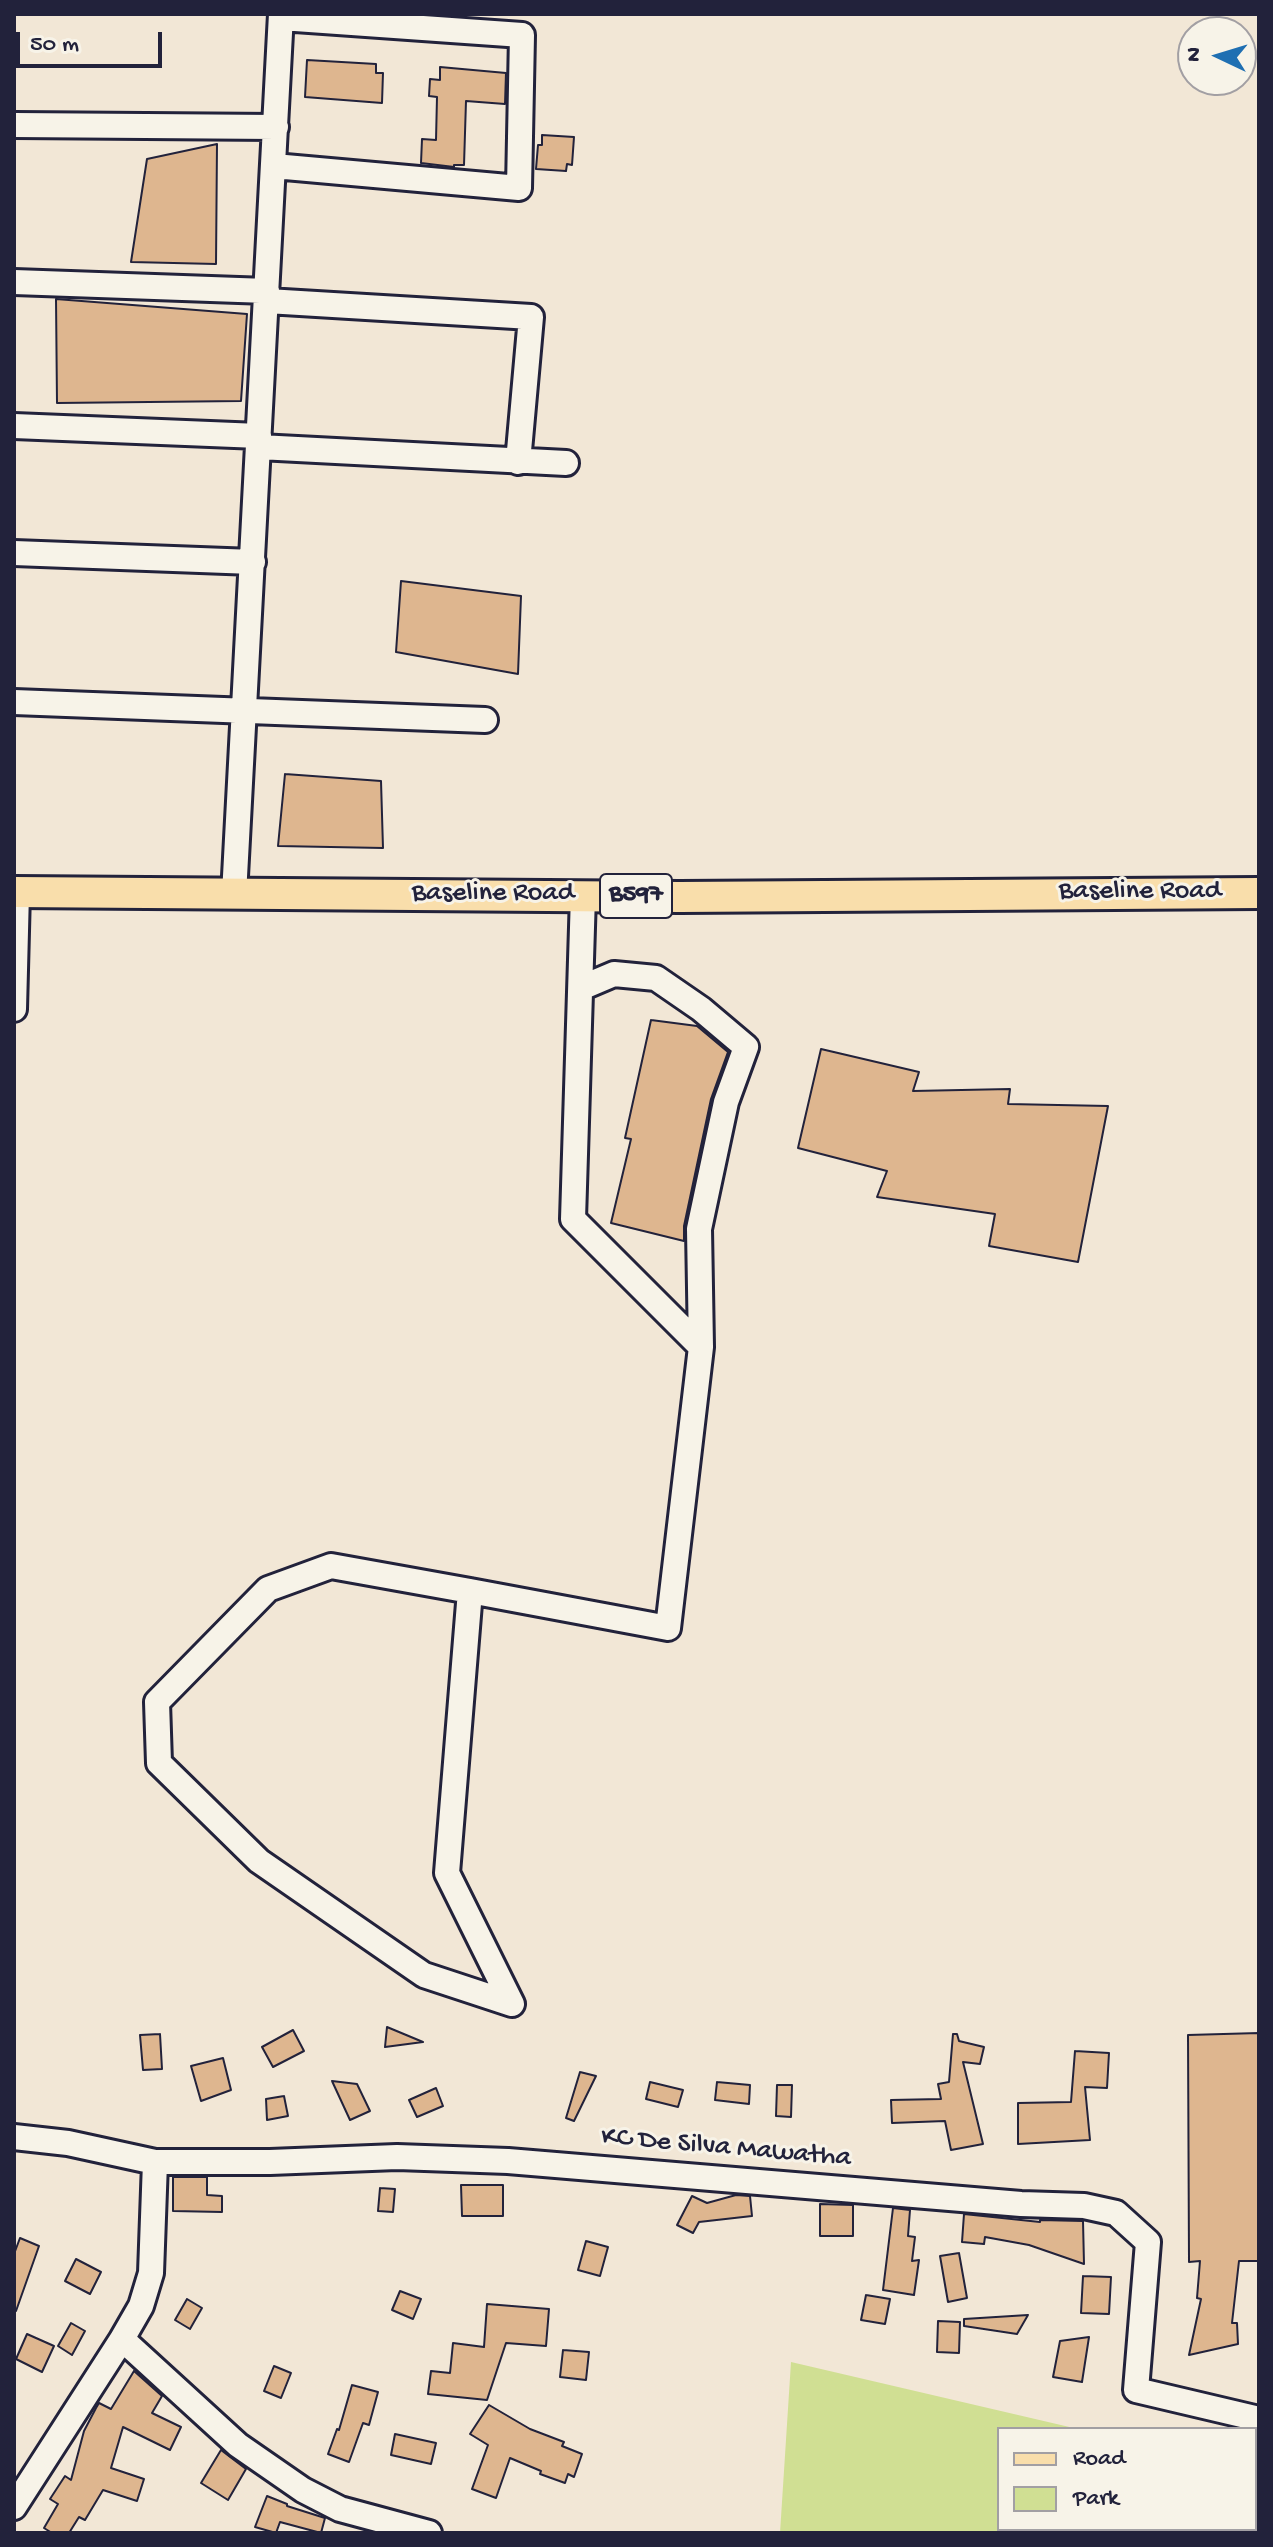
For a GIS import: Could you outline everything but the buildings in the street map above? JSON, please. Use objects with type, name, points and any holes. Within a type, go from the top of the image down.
[{"type":"main road","name":"Baseline Road","points":[[16,892],[234,895],[1259,893]]},
{"type":"street","points":[[234,895],[281,16],[522,35],[519,188],[274,166]]},
{"type":"street","points":[[14,125],[276,127]]},
{"type":"street","points":[[14,282],[267,296],[531,317],[518,462]]},
{"type":"street","points":[[14,426],[566,463]]},
{"type":"street","points":[[14,553],[253,562]]},
{"type":"street","points":[[14,702],[485,720]]},
{"type":"street","points":[[14,1009],[16,892]]},
{"type":"street","points":[[583,895],[573,1219],[701,1347]]},
{"type":"street","points":[[470,1591],[447,1873],[512,2004],[424,1975],[259,1861],[159,1763],[157,1702],[268,1589],[331,1566],[470,1591],[668,1628],[701,1347],[699,1229],[726,1102],[746,1047],[701,1009],[656,978],[614,974],[581,988]]},
{"type":"street","name":"KC De Silva Mawatha","points":[[14,2137],[68,2143],[155,2162],[397,2157],[508,2161],[1006,2203],[1084,2206],[1116,2213],[1148,2242],[1136,2390],[1259,2419]]},
{"type":"street","points":[[14,2507],[141,2306],[151,2273],[155,2162]]},
{"type":"street","points":[[122,2339],[238,2445],[303,2490],[340,2509],[429,2533]]},
{"type":"green space","points":[[791,2362],[1069,2427],[997,2427],[997,2531],[1070,2533],[780,2533]]}]
